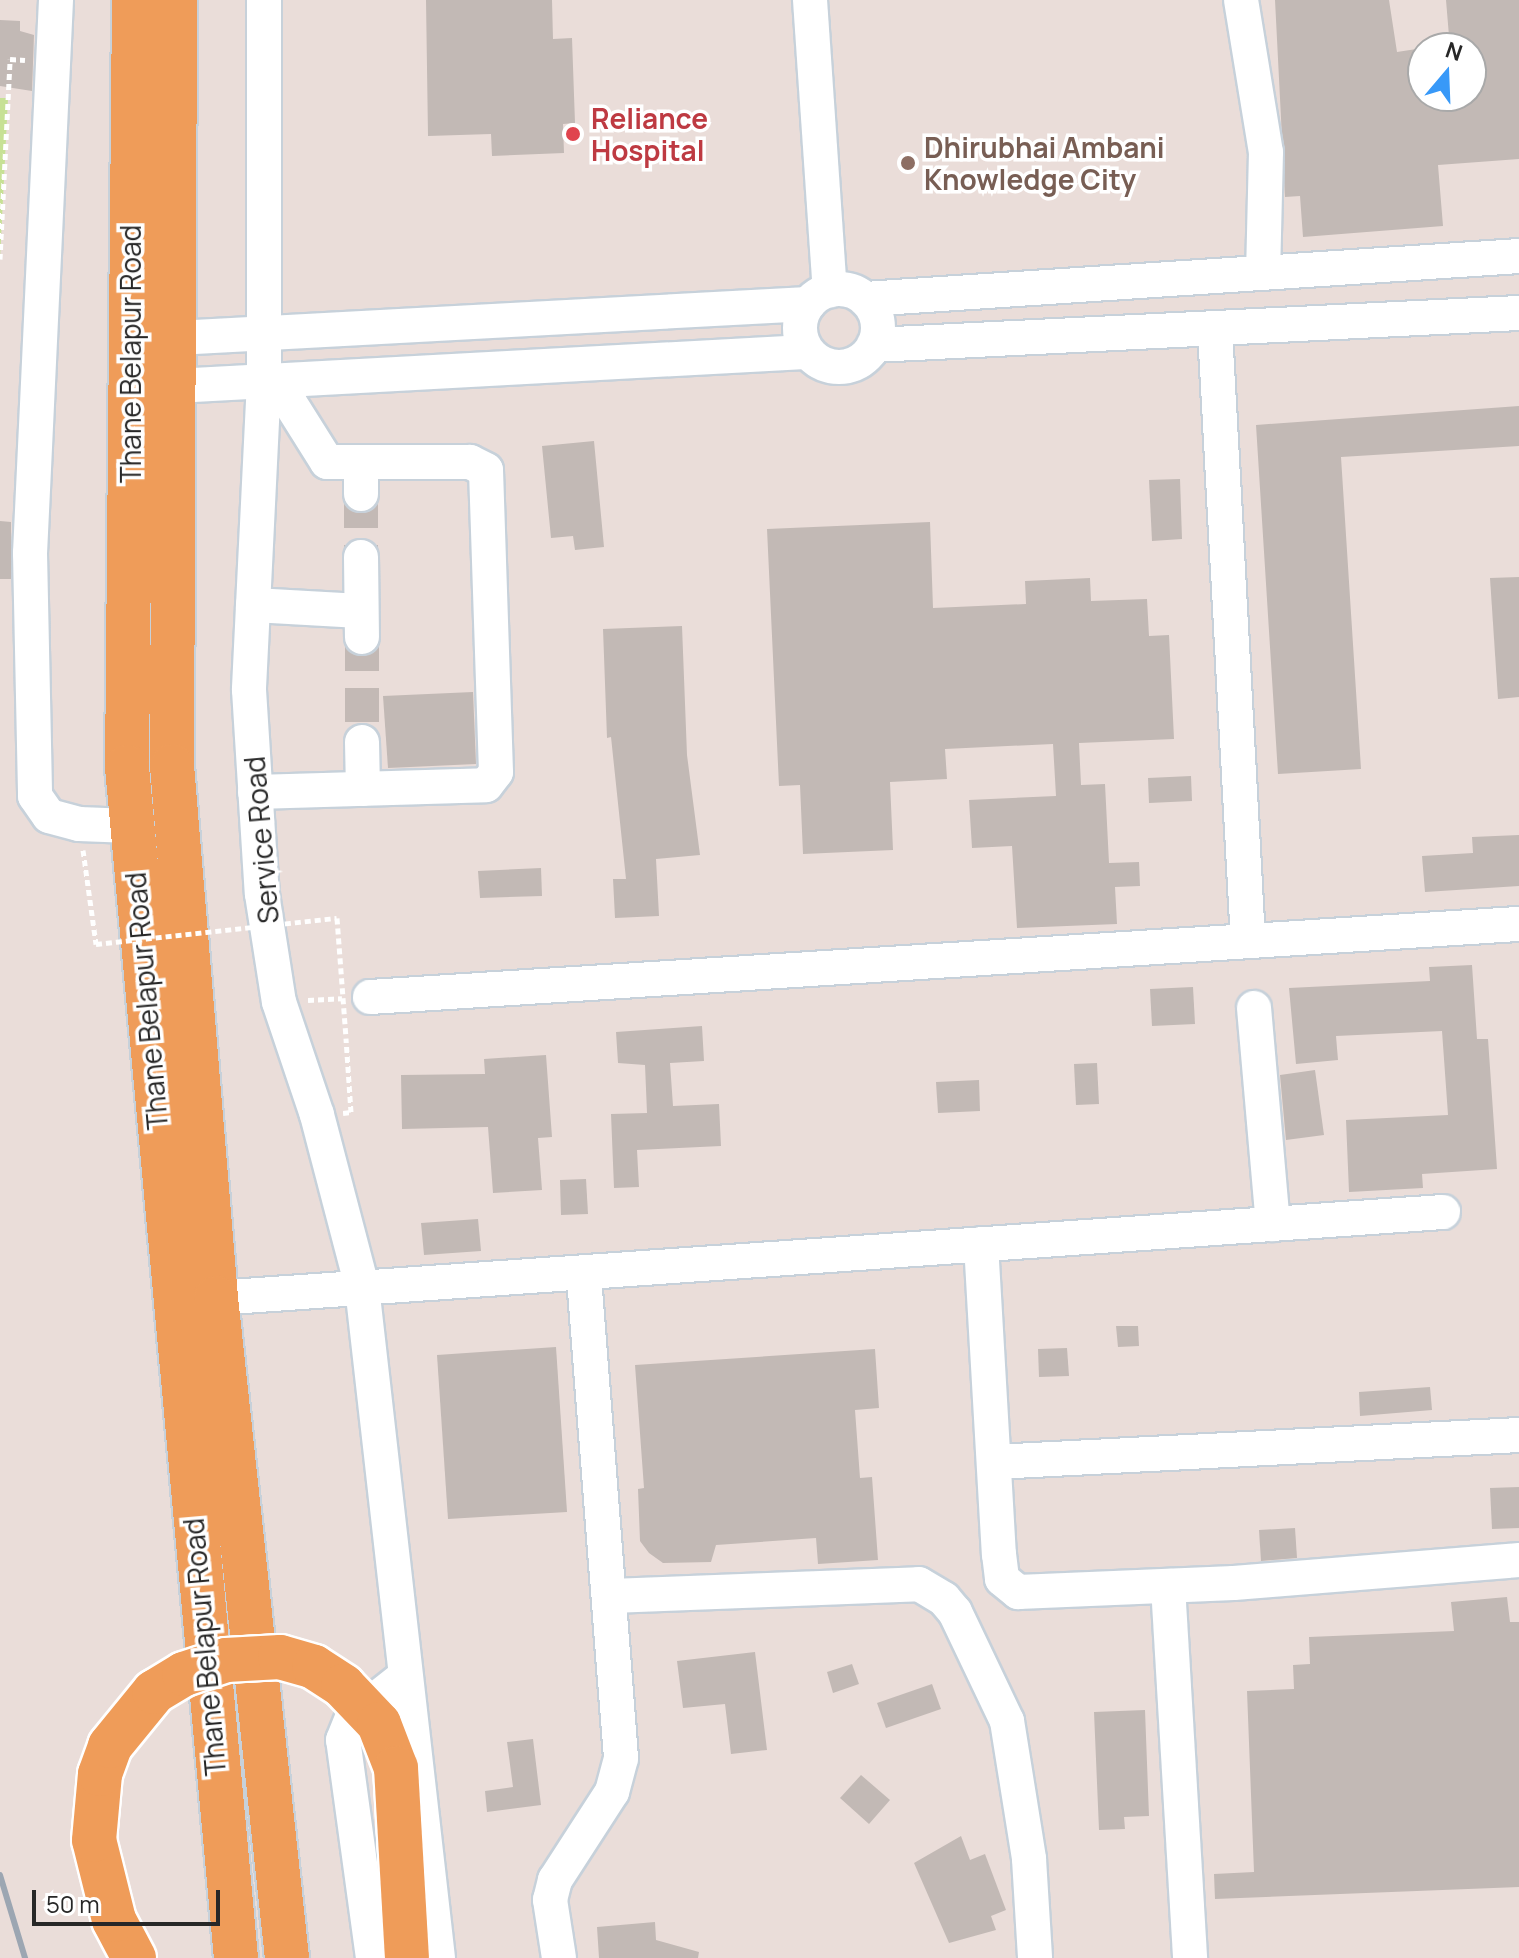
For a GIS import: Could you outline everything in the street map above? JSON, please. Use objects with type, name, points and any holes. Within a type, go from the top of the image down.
[{"type":"main road","name":"Thane Belapur Road","points":[[183,0],[176,21],[172,766],[216,1298],[287,1958]]},
{"type":"main road","name":"Thane Belapur Road","points":[[131,14],[131,826],[236,1958]]},
{"type":"main road","points":[[134,1958],[114,1920],[94,1840],[100,1774],[110,1746],[154,1692],[184,1674],[226,1660],[280,1657],[314,1667],[343,1686],[379,1724],[396,1768],[407,1958]]},
{"type":"street","points":[[56,0],[30,553],[35,796],[49,816],[131,826]]},
{"type":"street","name":"Service Road","points":[[264,0],[264,381],[249,690],[262,894],[279,1002],[317,1115],[362,1287],[438,1958]]},
{"type":"street","points":[[805,352],[800,326],[819,297],[810,0]]},
{"type":"street","points":[[1241,0],[1266,152],[1263,273]]},
{"type":"street","points":[[176,338],[819,297],[865,299],[1519,256]]},
{"type":"street","points":[[175,386],[805,352],[829,366],[842,367],[855,364],[874,345],[877,320],[865,299]]},
{"type":"street","points":[[874,345],[1519,313]]},
{"type":"street","points":[[1215,330],[1248,941]]},
{"type":"street","points":[[255,792],[486,785],[496,772],[486,470],[470,462],[361,478],[322,459],[290,403],[264,381]]},
{"type":"street","points":[[253,605],[362,624],[361,557]]},
{"type":"street","points":[[362,742],[363,789]]},
{"type":"street","points":[[370,997],[1519,924]]},
{"type":"street","points":[[1254,1008],[1273,1224]]},
{"type":"street","points":[[216,1298],[1443,1212]]},
{"type":"street","points":[[981,1244],[1002,1579],[1018,1592],[1168,1586],[1519,1560]]},
{"type":"street","points":[[559,1958],[550,1900],[555,1880],[612,1792],[621,1758],[611,1596],[595,1466],[584,1272]]},
{"type":"street","points":[[994,1462],[1519,1435]]},
{"type":"street","points":[[611,1596],[919,1584],[944,1599],[955,1612],[1007,1721],[1029,1859],[1035,1958]]},
{"type":"street","points":[[1168,1586],[1190,1958]]},
{"type":"street","points":[[373,1958],[343,1740],[352,1718],[404,1677]]},
{"type":"path","points":[[0,59],[53,61]]},
{"type":"path","points":[[0,259],[10,59]]},
{"type":"path","points":[[84,857],[96,944],[337,918],[351,1112]]},
{"type":"path","points":[[279,1002],[370,997]]},
{"type":"green space","points":[[0,98],[8,98],[0,259]]},
{"type":"building","name":"Reliance Hospital","points":[[426,0],[552,0],[553,39],[572,38],[575,123],[563,124],[564,153],[492,156],[491,134],[428,136]]},
{"type":"building","points":[[1275,0],[1389,0],[1397,52],[1407,50],[1407,112],[1487,112],[1487,32],[1449,32],[1446,0],[1519,0],[1519,159],[1438,165],[1443,226],[1303,237],[1300,196],[1285,197]]},
{"type":"building","points":[[0,20],[20,21],[20,31],[34,35],[32,91],[0,86]]},
{"type":"building","points":[[1519,406],[1519,446],[1341,457],[1361,769],[1278,774],[1256,425]]},
{"type":"building","points":[[594,441],[604,547],[575,550],[573,536],[551,538],[542,446]]},
{"type":"building","points":[[1180,479],[1182,539],[1152,541],[1149,480]]},
{"type":"building","points":[[0,521],[11,522],[11,579],[0,579]]},
{"type":"building","points":[[930,522],[933,608],[1026,604],[1025,581],[1090,578],[1091,601],[1147,599],[1149,636],[1169,635],[1174,739],[1079,743],[1081,785],[1105,784],[1109,863],[1139,862],[1140,886],[1115,887],[1117,924],[1017,928],[1012,846],[972,848],[969,800],[1056,796],[1053,744],[945,749],[947,779],[890,782],[893,850],[803,854],[800,785],[779,786],[767,529]]},
{"type":"building","points":[[1519,577],[1519,697],[1498,699],[1490,578]]},
{"type":"building","points":[[682,626],[687,755],[700,855],[656,859],[659,916],[615,918],[613,879],[626,879],[611,737],[607,738],[603,629]]},
{"type":"building","points":[[473,692],[476,764],[388,768],[383,696]]},
{"type":"building","points":[[1191,776],[1192,801],[1149,803],[1148,778]]},
{"type":"building","points":[[1519,835],[1519,886],[1425,892],[1422,856],[1473,853],[1472,837]]},
{"type":"building","points":[[541,868],[542,896],[480,898],[478,871]]},
{"type":"building","points":[[1472,965],[1477,1039],[1488,1039],[1497,1169],[1422,1174],[1423,1188],[1349,1192],[1346,1120],[1448,1115],[1442,1031],[1336,1036],[1338,1060],[1296,1064],[1289,988],[1430,981],[1429,967]]},
{"type":"building","points":[[1193,987],[1195,1024],[1152,1026],[1150,989]]},
{"type":"building","points":[[702,1026],[704,1061],[670,1063],[673,1106],[719,1104],[721,1146],[637,1150],[639,1187],[614,1188],[611,1114],[647,1113],[645,1065],[618,1063],[616,1032]]},
{"type":"building","points":[[546,1055],[552,1137],[538,1138],[542,1190],[493,1193],[488,1127],[402,1129],[401,1075],[485,1074],[484,1059]]},
{"type":"building","points":[[1097,1063],[1099,1104],[1076,1105],[1074,1064]]},
{"type":"building","points":[[1315,1070],[1324,1135],[1286,1140],[1280,1075]]},
{"type":"building","points":[[979,1080],[980,1111],[938,1113],[936,1082]]},
{"type":"building","points":[[586,1179],[588,1214],[561,1215],[560,1180]]},
{"type":"building","points":[[478,1219],[481,1251],[424,1255],[421,1223]]},
{"type":"building","points":[[1116,1326],[1138,1326],[1139,1346],[1118,1347]]},
{"type":"building","points":[[556,1347],[567,1512],[448,1519],[437,1355]]},
{"type":"building","points":[[1067,1348],[1069,1376],[1039,1377],[1038,1349]]},
{"type":"building","points":[[875,1349],[879,1408],[855,1410],[860,1478],[872,1477],[878,1560],[818,1564],[816,1538],[716,1545],[711,1562],[663,1563],[649,1553],[640,1541],[638,1489],[644,1488],[635,1365]]},
{"type":"building","points":[[1430,1387],[1432,1410],[1360,1416],[1359,1392]]},
{"type":"building","points":[[1519,1487],[1519,1528],[1492,1529],[1490,1488]]},
{"type":"building","points":[[1295,1528],[1297,1558],[1261,1561],[1259,1530]]},
{"type":"building","points":[[1507,1597],[1510,1622],[1519,1622],[1519,1887],[1215,1899],[1214,1874],[1254,1872],[1247,1691],[1294,1689],[1293,1665],[1310,1664],[1309,1637],[1454,1631],[1451,1602]]},
{"type":"building","points":[[755,1652],[767,1750],[731,1754],[725,1704],[683,1708],[677,1661]]},
{"type":"building","points":[[852,1664],[859,1684],[833,1693],[827,1672]]},
{"type":"building","points":[[932,1684],[941,1709],[886,1728],[877,1703]]},
{"type":"building","points":[[1145,1710],[1149,1816],[1124,1817],[1125,1829],[1099,1830],[1094,1712]]},
{"type":"building","points":[[533,1739],[541,1805],[487,1812],[485,1791],[513,1787],[507,1742]]},
{"type":"building","points":[[861,1775],[890,1800],[869,1824],[840,1798]]},
{"type":"building","points":[[961,1836],[970,1860],[985,1854],[1006,1910],[991,1916],[996,1930],[949,1943],[914,1863]]},
{"type":"building","points":[[655,1922],[656,1940],[699,1952],[698,1958],[599,1958],[597,1927]]},
{"type":"tunnel","points":[[361,494],[361,557]]},
{"type":"tunnel","points":[[362,637],[362,742]]},
{"type":"railway","points":[[0,1875],[25,1958]]},
{"type":"place","name":"Reliance Hospital","points":[[573,134]]},
{"type":"place","name":"Dhirubhai Ambani Knowledge City","points":[[908,163]]}]
